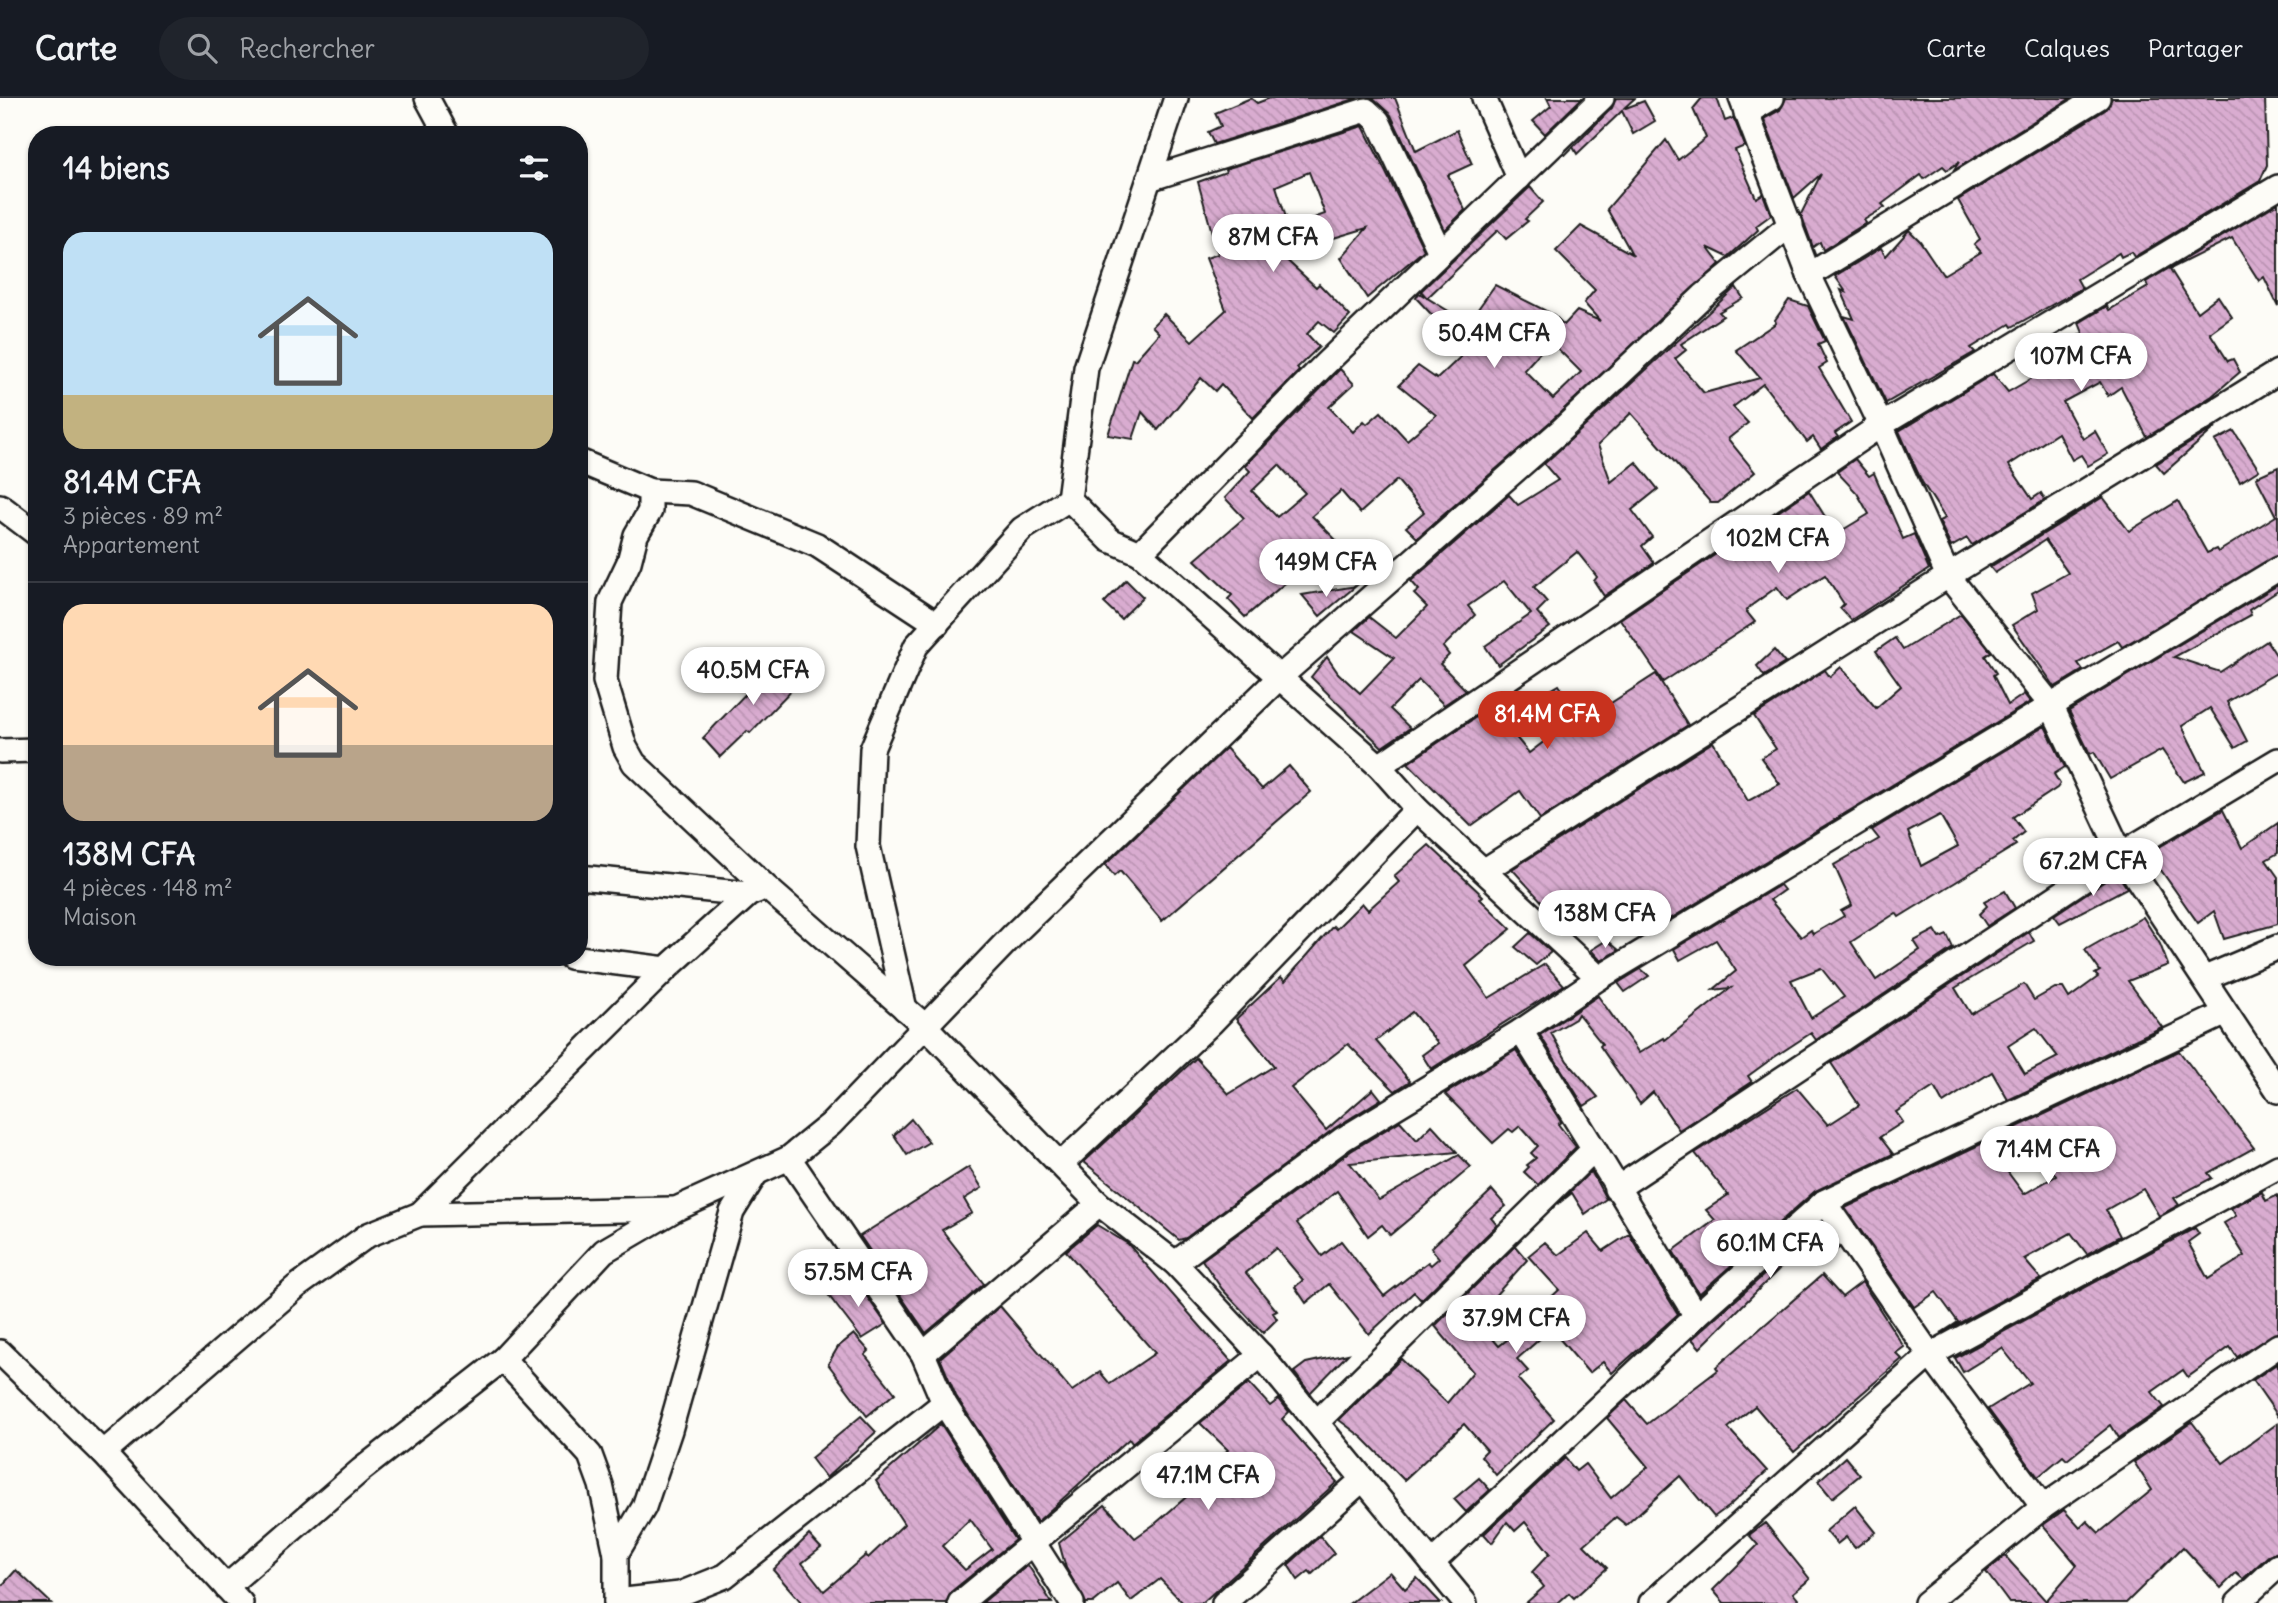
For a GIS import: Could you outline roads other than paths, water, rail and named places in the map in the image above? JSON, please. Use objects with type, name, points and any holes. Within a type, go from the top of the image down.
[{"type":"street","points":[[427,98],[442,126]]},
{"type":"street","points":[[1069,499],[1086,368],[1176,98]]},
{"type":"street","points":[[1484,98],[1518,178]]},
{"type":"street","points":[[1140,553],[1250,439],[1440,252],[1602,98]]},
{"type":"street","points":[[1772,98],[1744,106],[1809,275],[1881,425],[1948,576],[2052,705],[2121,854],[2205,978],[2224,1014],[2278,1091]]},
{"type":"street","points":[[1809,275],[2098,98]]},
{"type":"street","points":[[1149,179],[1366,110],[1378,121],[1440,252]]},
{"type":"street","points":[[1379,766],[1881,425],[2278,187]]},
{"type":"street","points":[[0,1352],[103,1453],[234,1595],[361,1470],[503,1359],[604,1251],[676,1209],[789,1158],[831,1124],[1013,934],[1281,676],[1559,432],[1703,296],[1791,224]]},
{"type":"street","points":[[1485,870],[1948,576],[2278,372]]},
{"type":"street","points":[[588,465],[650,491],[691,493],[817,545],[937,624]]},
{"type":"street","points":[[650,491],[650,511],[636,535],[629,562],[610,602],[605,681],[625,747],[634,763],[758,891],[925,1026],[1099,1203],[1175,1263],[1261,1355],[1465,1603]]},
{"type":"street","points":[[1069,499],[1110,540],[1140,553],[1281,676],[1379,766],[1417,809],[1599,978]]},
{"type":"street","points":[[905,1009],[868,846],[872,749],[916,646],[1022,529],[1069,499]]},
{"type":"street","points":[[0,506],[28,527]]},
{"type":"street","points":[[1175,1263],[1343,1139],[1521,1031],[1599,978],[2278,569]]},
{"type":"street","points":[[0,751],[28,750]]},
{"type":"street","points":[[1616,1189],[2121,854],[2278,760]]},
{"type":"street","points":[[1060,1164],[1212,1022],[1417,809]]},
{"type":"street","points":[[588,878],[758,891]]},
{"type":"street","points":[[420,1214],[666,969],[758,891]]},
{"type":"street","points":[[2205,978],[2278,947]]},
{"type":"street","points":[[588,959],[666,969]]},
{"type":"street","points":[[1432,1563],[1696,1316],[1824,1202],[2224,1014]]},
{"type":"street","points":[[1521,1031],[1696,1316]]},
{"type":"street","points":[[1317,1423],[1594,1149]]},
{"type":"street","points":[[789,1158],[923,1354],[944,1403],[1072,1603]]},
{"type":"street","points":[[1651,1603],[1930,1355],[2278,1167]]},
{"type":"street","points":[[616,1554],[644,1507],[670,1430],[732,1212],[755,1175]]},
{"type":"street","points":[[1824,1202],[1930,1355],[2043,1507]]},
{"type":"street","points":[[923,1354],[1099,1203]]},
{"type":"street","points":[[103,1453],[296,1287],[369,1235],[420,1214],[676,1209]]},
{"type":"street","points":[[1926,1603],[2043,1507],[2278,1346]]},
{"type":"street","points":[[960,1603],[1261,1355]]},
{"type":"street","points":[[503,1359],[590,1455],[601,1485],[616,1554],[617,1602],[680,1594],[724,1576],[944,1403]]},
{"type":"street","points":[[1224,1603],[1363,1479]]},
{"type":"street","points":[[2247,1600],[2278,1566]]}]
